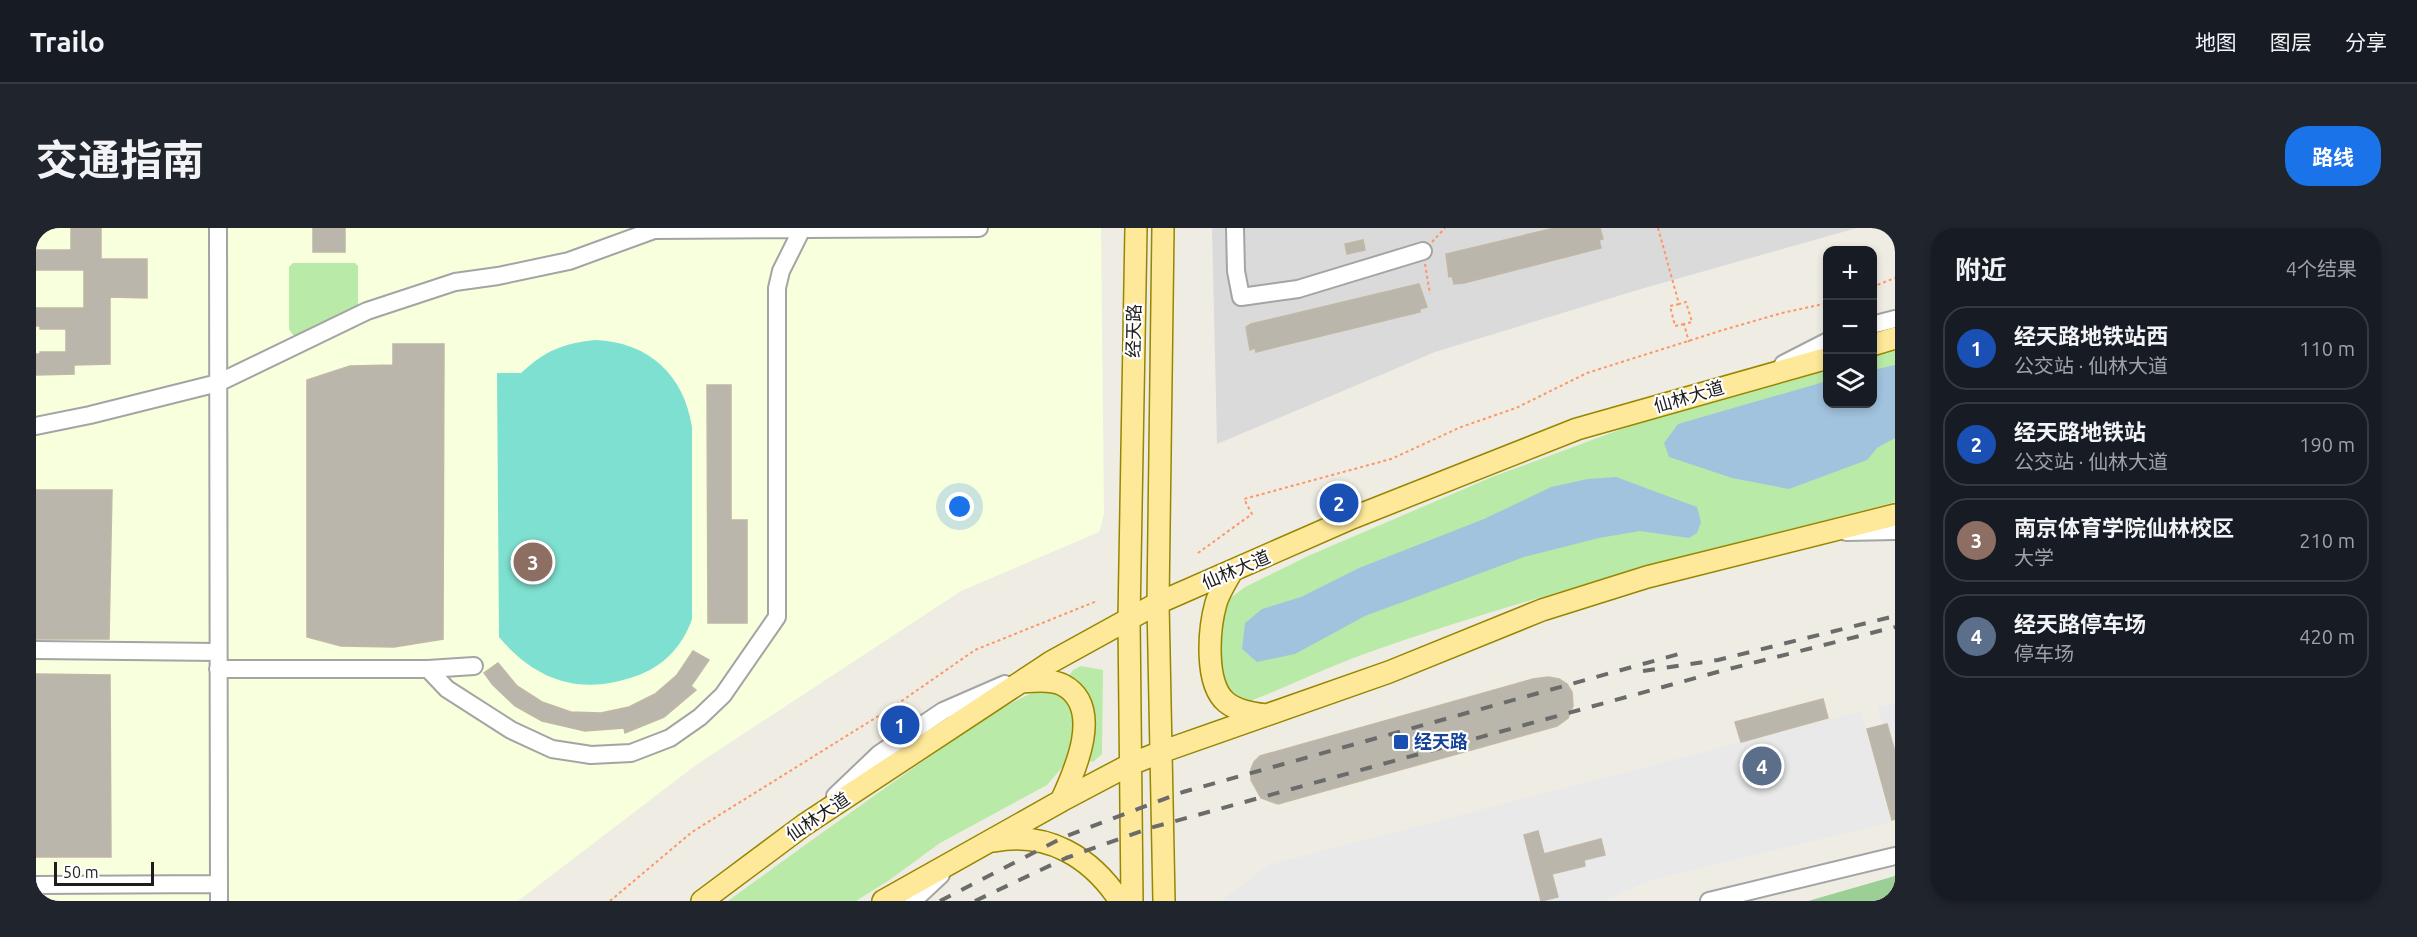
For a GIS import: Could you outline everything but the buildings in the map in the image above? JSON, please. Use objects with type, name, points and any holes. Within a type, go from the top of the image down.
[{"type":"main road","name":"经天路","points":[[1132,901],[1129,619],[1136,228]]},
{"type":"main road","name":"经天路","points":[[1164,228],[1158,603],[1164,901]]},
{"type":"main road","points":[[1877,343],[1895,338]]},
{"type":"main road","name":"仙林大道","points":[[702,901],[804,825],[1022,681],[1158,603],[1231,573],[1352,518],[1577,429],[1823,359]]},
{"type":"main road","points":[[883,901],[1061,801],[1131,764],[1161,752],[1389,672],[1542,610],[1647,577],[1895,515]]},
{"type":"main road","points":[[1231,573],[1216,601],[1212,628],[1211,670],[1215,687],[1226,702],[1245,712],[1268,715]]},
{"type":"main road","points":[[1022,681],[1045,681],[1063,685],[1074,695],[1081,707],[1083,729],[1081,753],[1061,801]]},
{"type":"main road","points":[[984,843],[1003,839],[1022,840],[1065,849],[1083,859],[1100,874],[1120,901]]},
{"type":"street","points":[[36,885],[219,892],[218,228]]},
{"type":"street","points":[[36,426],[218,383],[367,311],[455,282],[498,276],[569,261],[654,230],[979,228]]},
{"type":"street","points":[[1234,228],[1236,271],[1241,297],[1298,289],[1423,251]]},
{"type":"street","points":[[428,669],[447,689],[511,730],[552,749],[591,755],[632,753],[670,738],[700,717],[723,695],[777,617],[777,288],[781,271],[802,229]]},
{"type":"street","points":[[1877,324],[1895,319]]},
{"type":"street","points":[[1760,377],[1823,343]]},
{"type":"street","points":[[1827,532],[1895,531]]},
{"type":"street","points":[[36,651],[219,652]]},
{"type":"street","points":[[804,825],[879,754],[943,711],[1052,662]]},
{"type":"street","points":[[219,669],[428,669],[474,666]]},
{"type":"street","points":[[913,901],[962,855]]},
{"type":"street","points":[[1709,901],[1895,856]]},
{"type":"path","points":[[1658,228],[1678,304]]},
{"type":"path","points":[[1877,284],[1895,278]]},
{"type":"path","points":[[1686,302],[1692,322],[1675,326],[1670,306],[1678,304],[1686,302]]},
{"type":"path","points":[[1198,553],[1252,513],[1245,499],[1391,459],[1461,427],[1516,408],[1587,374],[1772,316],[1823,304]]},
{"type":"path","points":[[1684,324],[1689,342]]},
{"type":"path","points":[[610,901],[692,832],[893,707],[975,650],[1097,602]]},
{"type":"shaded area","points":[[36,228],[1101,228],[1104,513],[1101,526],[1099,532],[961,591],[696,765],[518,901],[36,901]]},
{"type":"shaded area","points":[[1212,228],[1857,228],[1641,289],[1435,352],[1217,444]]},
{"type":"shaded area","points":[[595,340],[632,347],[661,365],[681,392],[688,408],[692,427],[692,619],[677,647],[655,667],[636,676],[597,685],[578,684],[544,674],[513,652],[499,637],[497,373],[521,373],[555,349]]},
{"type":"shaded area","points":[[1895,365],[1895,438],[1877,448],[1867,460],[1789,489],[1732,478],[1669,457],[1664,443],[1678,424],[1823,382],[1823,408],[1877,408],[1877,369]]},
{"type":"shaded area","points":[[1616,477],[1697,507],[1701,522],[1697,533],[1689,538],[1640,531],[1599,538],[1524,557],[1365,616],[1295,654],[1257,662],[1242,649],[1245,623],[1262,609],[1301,597],[1359,568],[1484,519],[1551,487],[1588,479]]},
{"type":"shaded area","points":[[1895,702],[1895,770],[1878,707]]},
{"type":"shaded area","points":[[1861,711],[1891,822],[1652,880],[1602,901],[1221,901],[1268,865]]},
{"type":"green space","points":[[293,263],[355,263],[358,266],[358,305],[293,335],[289,329],[289,267]]},
{"type":"green space","points":[[1895,349],[1895,502],[1762,536],[1498,610],[1367,653],[1250,701],[1236,698],[1219,676],[1221,616],[1228,600],[1245,587],[1308,556],[1492,477],[1635,424],[1823,369],[1823,408],[1877,408],[1877,355]]},
{"type":"green space","points":[[1081,666],[1103,670],[1102,754],[1093,762],[1087,760],[1069,676],[1073,670]]},
{"type":"green space","points":[[1042,690],[1062,697],[1077,712],[1072,756],[1047,785],[940,843],[856,901],[728,901],[969,729],[1015,701]]},
{"type":"green space","points":[[1895,876],[1895,901],[1808,901]]},
{"type":"railway","points":[[1643,671],[1718,660],[1895,616]]},
{"type":"railway","points":[[975,901],[1066,858],[1150,828],[1721,671],[1895,627]]},
{"type":"railway","points":[[940,901],[1064,837],[1183,792],[1686,652]]},
{"type":"place","name":"经天路地铁站","points":[[1339,503]]},
{"type":"place","name":"南京体育学院仙林校区","points":[[533,562]]},
{"type":"place","name":"经天路地铁站西","points":[[900,725]]},
{"type":"place","name":"经天路","points":[[1401,742]]},
{"type":"place","name":"经天路停车场","points":[[1762,766]]}]
